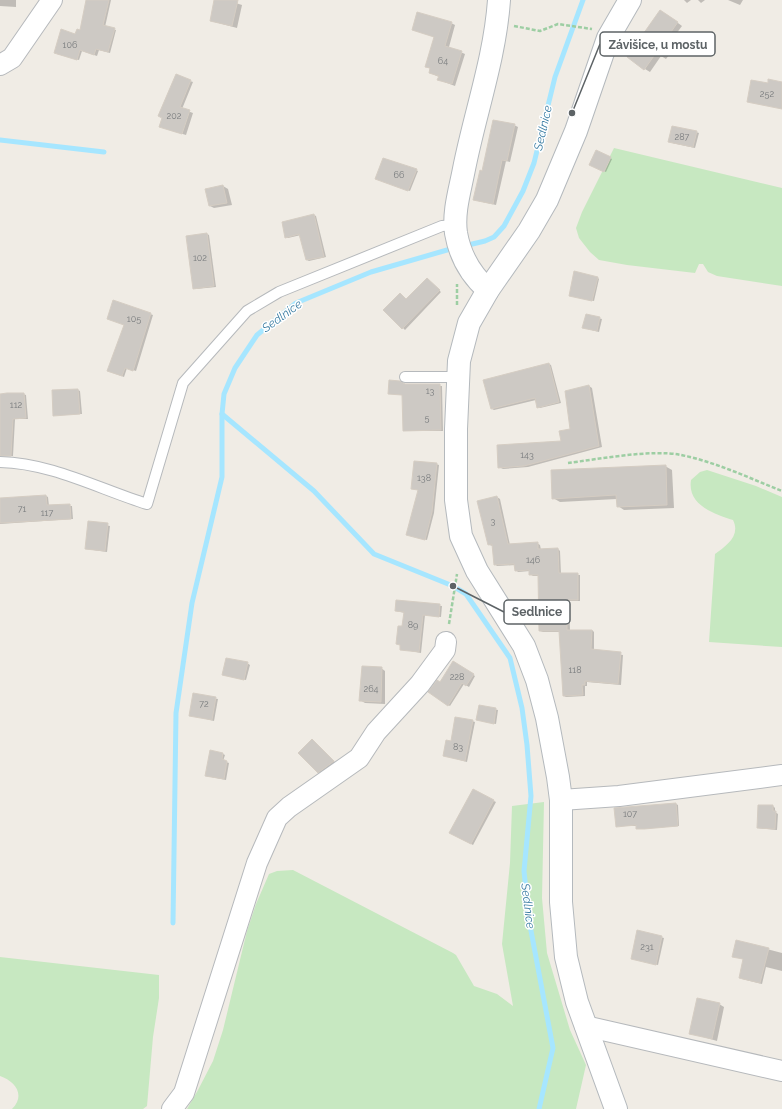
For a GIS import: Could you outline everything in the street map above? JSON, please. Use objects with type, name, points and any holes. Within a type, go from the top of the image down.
[{"type":"main road","points":[[488,290],[469,270],[461,251],[456,229],[460,188],[494,42],[499,0]]},
{"type":"main road","points":[[616,1109],[585,1026],[571,981],[563,939],[561,902],[561,800],[548,718],[531,663],[516,633],[476,571],[461,536],[456,500],[458,377],[461,349],[465,336],[477,307],[529,231],[547,200],[576,131],[608,38],[630,0]]},
{"type":"street","points":[[0,65],[12,58],[52,0]]},
{"type":"street","points":[[172,1109],[184,1093],[257,863],[277,818],[289,807],[359,758],[376,732],[420,684],[445,650],[446,642]]},
{"type":"street","points":[[561,800],[613,797],[782,775]]},
{"type":"street","points":[[585,1026],[782,1071]]},
{"type":"lane","points":[[0,462],[20,462],[74,478],[147,504],[183,383],[247,311],[279,292],[357,259],[442,226],[456,229]]},
{"type":"lane","points":[[405,378],[458,377]]},
{"type":"path","points":[[511,24],[522,29],[540,31],[544,31],[554,24],[588,28]]},
{"type":"path","points":[[568,462],[645,454],[680,454],[716,465],[782,491]]},
{"type":"path","points":[[450,609],[457,572]]},
{"type":"green space","points":[[614,148],[782,188],[782,286],[717,276],[708,272],[703,264],[699,264],[695,273],[599,260],[590,252],[579,238],[576,228],[582,212]]},
{"type":"green space","points":[[707,470],[756,486],[782,497],[782,647],[709,642],[715,554],[724,548],[734,536],[735,526],[733,520],[718,515],[703,507],[693,496],[691,480],[700,472]]},
{"type":"green space","points":[[544,802],[542,898],[547,953],[570,1030],[586,1065],[576,1109],[187,1109],[213,1061],[223,1030],[247,931],[256,904],[269,874],[277,871],[293,870],[453,953],[456,955],[474,986],[497,994],[513,1006],[502,944],[510,863],[512,806]]},
{"type":"green space","points":[[0,957],[159,975],[159,998],[153,1037],[147,1106],[143,1109],[12,1109],[18,1099],[17,1089],[10,1081],[0,1076]]},
{"type":"building","points":[[86,0],[109,0],[103,25],[115,28],[108,52],[96,49],[94,55],[80,50],[77,60],[54,53],[61,29],[75,34],[77,29],[80,30]]},
{"type":"building","points":[[214,0],[238,0],[232,26],[210,21]]},
{"type":"building","points":[[660,10],[678,22],[666,39],[672,42],[661,57],[656,53],[644,70],[627,57]]},
{"type":"building","points":[[417,12],[452,22],[445,46],[462,51],[452,84],[437,80],[439,76],[429,73],[430,68],[425,67],[434,37],[412,30]]},
{"type":"building","points":[[176,74],[191,80],[180,107],[190,110],[182,134],[159,127],[162,118],[158,116]]},
{"type":"building","points":[[768,79],[782,82],[782,109],[747,102],[751,80],[768,83]]},
{"type":"building","points":[[493,120],[515,124],[507,161],[502,160],[493,204],[473,200],[480,170],[482,171]]},
{"type":"building","points":[[672,126],[697,131],[693,147],[668,142]]},
{"type":"building","points":[[596,150],[611,157],[604,172],[589,165]]},
{"type":"building","points":[[383,158],[417,169],[408,191],[375,179]]},
{"type":"building","points":[[223,185],[227,203],[209,206],[205,189]]},
{"type":"building","points":[[314,214],[324,257],[306,260],[299,234],[285,238],[282,222]]},
{"type":"building","points":[[207,233],[214,286],[193,289],[186,236]]},
{"type":"building","points":[[574,271],[598,277],[592,301],[569,296]]},
{"type":"building","points":[[427,278],[440,290],[402,329],[383,310],[400,293],[406,299]]},
{"type":"building","points":[[113,300],[151,313],[133,371],[125,368],[122,376],[107,371],[124,325],[107,319]]},
{"type":"building","points":[[586,314],[600,317],[597,331],[582,328]]},
{"type":"building","points":[[549,363],[559,402],[537,408],[535,398],[491,409],[483,380]]},
{"type":"building","points":[[389,380],[400,381],[405,384],[440,384],[441,430],[403,431],[402,395],[388,394]]},
{"type":"building","points":[[589,385],[599,446],[524,466],[498,468],[497,445],[561,441],[559,431],[570,429],[565,391]]},
{"type":"building","points":[[78,389],[80,414],[53,416],[52,390]]},
{"type":"building","points":[[24,393],[26,418],[13,419],[11,456],[0,456],[0,394]]},
{"type":"building","points":[[414,461],[437,463],[432,512],[425,540],[406,535],[418,490],[411,489]]},
{"type":"building","points":[[666,465],[667,505],[617,507],[616,495],[552,499],[551,470]]},
{"type":"building","points":[[46,495],[47,505],[70,504],[71,519],[0,523],[0,498]]},
{"type":"building","points":[[497,496],[508,544],[538,542],[538,549],[558,548],[559,573],[578,573],[578,600],[567,600],[567,630],[592,630],[591,649],[621,652],[618,684],[585,681],[585,685],[582,685],[583,695],[563,696],[559,631],[539,631],[538,575],[529,575],[529,570],[515,571],[514,564],[494,565],[492,544],[488,545],[477,501]]},
{"type":"building","points":[[88,521],[108,523],[105,551],[85,549]]},
{"type":"building","points":[[396,600],[440,604],[439,617],[423,615],[419,652],[400,650],[400,645],[396,644],[398,626],[402,626],[404,612],[395,611]]},
{"type":"building","points":[[226,658],[248,662],[244,680],[222,675]]},
{"type":"building","points":[[453,661],[474,674],[466,686],[462,683],[448,706],[428,692],[437,680],[440,682]]},
{"type":"building","points":[[362,666],[382,667],[381,702],[359,701]]},
{"type":"building","points":[[193,693],[216,697],[212,720],[189,716]]},
{"type":"building","points":[[479,705],[496,708],[494,724],[476,720]]},
{"type":"building","points":[[455,717],[473,720],[465,761],[443,756],[446,740],[451,741]]},
{"type":"building","points":[[312,739],[334,761],[318,773],[298,753]]},
{"type":"building","points":[[210,750],[223,753],[222,759],[227,761],[224,779],[205,776]]},
{"type":"building","points":[[473,789],[494,800],[471,844],[449,833]]},
{"type":"building","points":[[676,803],[678,826],[644,829],[636,829],[636,825],[616,827],[614,808]]},
{"type":"building","points":[[758,805],[773,805],[773,811],[776,811],[775,829],[757,828]]},
{"type":"building","points":[[637,930],[662,936],[656,965],[631,959]]},
{"type":"building","points":[[736,940],[769,948],[760,983],[739,978],[743,959],[732,957]]},
{"type":"building","points":[[697,998],[720,1003],[712,1039],[689,1034]]},
{"type":"waterway","name":"Sedlnice","points":[[464,246],[485,241],[494,237],[504,226],[523,191],[534,163],[555,77],[583,0]]},
{"type":"waterway","points":[[0,140],[104,152]]},
{"type":"waterway","name":"Sedlnice","points":[[454,248],[371,272],[296,303],[257,335],[235,368],[224,394],[222,414],[314,491],[374,554],[453,586],[466,594],[510,658],[522,708],[527,745],[531,796],[524,871],[529,920],[553,1048],[539,1109]]},
{"type":"waterway","points":[[173,923],[176,713],[192,603],[222,477],[222,414]]},
{"type":"place","name":"Závišice, u mostu","points":[[572,113]]},
{"type":"place","name":"Sedlnice","points":[[453,586]]}]
